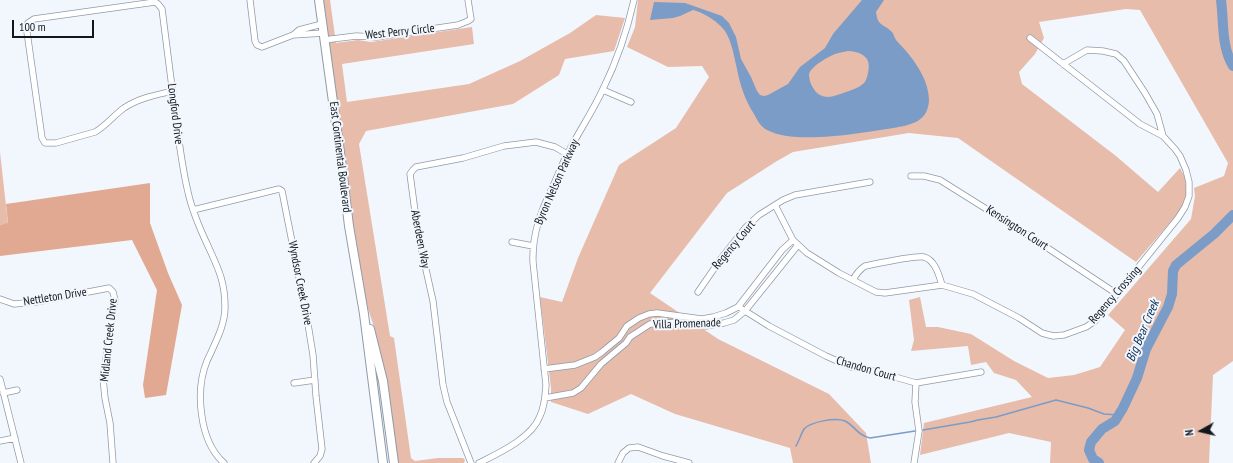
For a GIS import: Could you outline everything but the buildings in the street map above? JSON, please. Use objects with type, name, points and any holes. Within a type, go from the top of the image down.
[{"type":"main road","name":"East Continental Boulevard","points":[[319,0],[349,226],[364,314],[383,463]]},
{"type":"main road","name":"East Continental Boulevard","points":[[364,314],[372,334],[383,381],[394,463]]},
{"type":"street","points":[[250,0],[255,41],[257,45],[262,47],[293,35],[299,30],[322,24]]},
{"type":"street","name":"West Perry Circle","points":[[293,35],[377,37],[458,24],[471,19],[468,0]]},
{"type":"street","name":"Byron Nelson Parkway","points":[[479,463],[509,447],[527,433],[537,423],[541,416],[546,385],[532,262],[535,231],[541,211],[567,154],[603,90],[614,65],[625,34],[634,0]]},
{"type":"street","name":"Longford Drive","points":[[172,91],[137,101],[124,108],[95,132],[56,143],[46,143],[44,142],[41,131],[26,32],[28,22],[34,19],[155,2],[162,10],[180,153],[188,193],[200,229],[219,269],[224,291],[225,308],[223,320],[215,345],[204,371],[201,402],[202,419],[208,441],[212,450],[224,463]]},
{"type":"street","name":"Regency Crossing","points":[[775,205],[793,240],[807,253],[823,264],[876,292],[885,293],[942,285],[973,294],[1019,318],[1042,333],[1053,336],[1064,335],[1086,327],[1095,321],[1178,218],[1185,207],[1189,196],[1189,182],[1180,156],[1163,136],[1140,124],[1030,38]]},
{"type":"street","points":[[1063,64],[1087,50],[1116,54],[1124,61],[1145,93],[1157,114],[1163,136]]},
{"type":"street","points":[[603,90],[631,102]]},
{"type":"street","name":"Aberdeen Way","points":[[471,463],[451,413],[443,385],[433,301],[418,234],[410,174],[416,167],[462,158],[504,146],[536,142],[555,147],[567,154]]},
{"type":"street","name":"Kensington Court","points":[[911,176],[924,176],[940,180],[1031,237],[1117,294]]},
{"type":"street","name":"Regency Court","points":[[698,292],[720,260],[746,227],[759,215],[783,200],[795,195],[870,182]]},
{"type":"street","name":"Wyndsor Creek Drive","points":[[193,210],[279,189],[282,191],[313,356],[322,449],[320,456],[314,463]]},
{"type":"street","name":"Villa Promenade","points":[[544,370],[575,365],[595,357],[619,338],[627,326],[638,318],[649,314],[657,313],[702,319],[726,313],[738,307],[782,250],[793,240]]},
{"type":"street","points":[[512,242],[533,246]]},
{"type":"street","name":"Villa Promenade","points":[[545,398],[573,393],[581,388],[601,364],[626,343],[630,337],[650,324],[680,322],[706,326],[734,320],[745,311],[798,245]]},
{"type":"street","points":[[853,280],[855,275],[865,266],[924,257],[936,268],[942,285]]},
{"type":"street","name":"Nettleton Drive","points":[[0,299],[14,304],[36,302],[109,288],[111,289]]},
{"type":"street","name":"Midland Creek Drive","points":[[111,289],[114,292],[115,300],[103,378],[110,423],[113,463]]},
{"type":"street","name":"Chandon Court","points":[[738,307],[769,326],[851,367],[867,369],[916,383],[982,372]]},
{"type":"street","points":[[0,379],[16,438],[21,463]]},
{"type":"street","points":[[294,383],[315,380]]},
{"type":"street","points":[[914,463],[919,431],[914,402],[916,383]]},
{"type":"street","points":[[3,393],[17,390]]},
{"type":"street","points":[[0,441],[16,438]]},
{"type":"street","points":[[618,463],[623,453],[629,448],[638,447],[689,463]]},
{"type":"shaded area","points":[[322,0],[330,0],[336,43],[358,40],[371,42],[472,27],[474,44],[342,64],[347,102],[469,84],[520,61],[570,33],[596,15],[625,18],[614,51],[565,59],[559,75],[513,104],[366,131],[359,144],[390,336],[394,338],[411,458],[415,461],[438,458],[463,458],[465,460],[464,463],[397,463],[388,389],[375,330],[364,296],[357,257]]},
{"type":"shaded area","points":[[638,0],[1233,0],[1233,361],[1213,375],[1209,463],[1050,463],[1051,442],[1009,433],[920,455],[924,423],[1032,397],[1016,380],[994,373],[986,362],[971,365],[968,346],[911,351],[914,340],[909,300],[920,297],[926,327],[938,327],[971,334],[1014,361],[1048,378],[1074,375],[1100,367],[1125,330],[1108,315],[1191,219],[1195,196],[1194,188],[1224,176],[1228,163],[1140,10],[1126,9],[1039,22],[1044,38],[1035,54],[1019,72],[1022,84],[1116,156],[1158,192],[1180,168],[1185,177],[1187,194],[1180,211],[1136,262],[958,138],[909,133],[793,152],[777,161],[727,193],[650,293],[718,339],[829,394],[866,433],[871,463],[793,463],[790,448],[675,414],[631,394],[588,414],[551,402],[551,388],[540,297],[562,302],[578,258],[619,165],[676,128],[709,77],[702,66],[668,67],[627,47],[635,27]]},
{"type":"shaded area","points":[[0,152],[8,224],[0,225]]},
{"type":"shaded area","points":[[150,183],[150,223],[168,273],[182,305],[166,395],[145,398],[143,385],[157,290],[132,240],[0,256],[0,225],[8,223],[6,204]]},
{"type":"water","points":[[862,0],[884,0],[876,12],[878,20],[892,32],[896,40],[914,62],[925,80],[929,100],[928,107],[922,118],[912,124],[847,135],[794,137],[767,130],[758,121],[745,98],[729,40],[725,31],[715,21],[706,15],[693,10],[673,18],[650,20],[654,2],[685,3],[722,16],[729,23],[736,37],[741,59],[757,91],[760,95],[764,96],[788,84],[800,67],[825,48],[833,34]],"holes":[[[848,51],[862,54],[867,59],[869,68],[864,83],[855,89],[832,97],[819,94],[815,91],[809,78],[811,71],[822,61]]]},
{"type":"waterway","name":"Big Bear Creek","points":[[1221,0],[1226,50],[1233,66]]},
{"type":"waterway","name":"Big Bear Creek","points":[[1099,463],[1093,459],[1089,450],[1091,442],[1102,429],[1115,421],[1123,408],[1137,378],[1146,349],[1168,307],[1172,294],[1173,271],[1176,265],[1214,234],[1233,215]]},
{"type":"waterway","points":[[923,430],[996,417],[1056,400],[1088,408],[1104,414],[1119,415]]},
{"type":"waterway","points":[[796,446],[807,426],[817,422],[830,420],[845,421],[859,433],[870,438],[915,431]]}]
